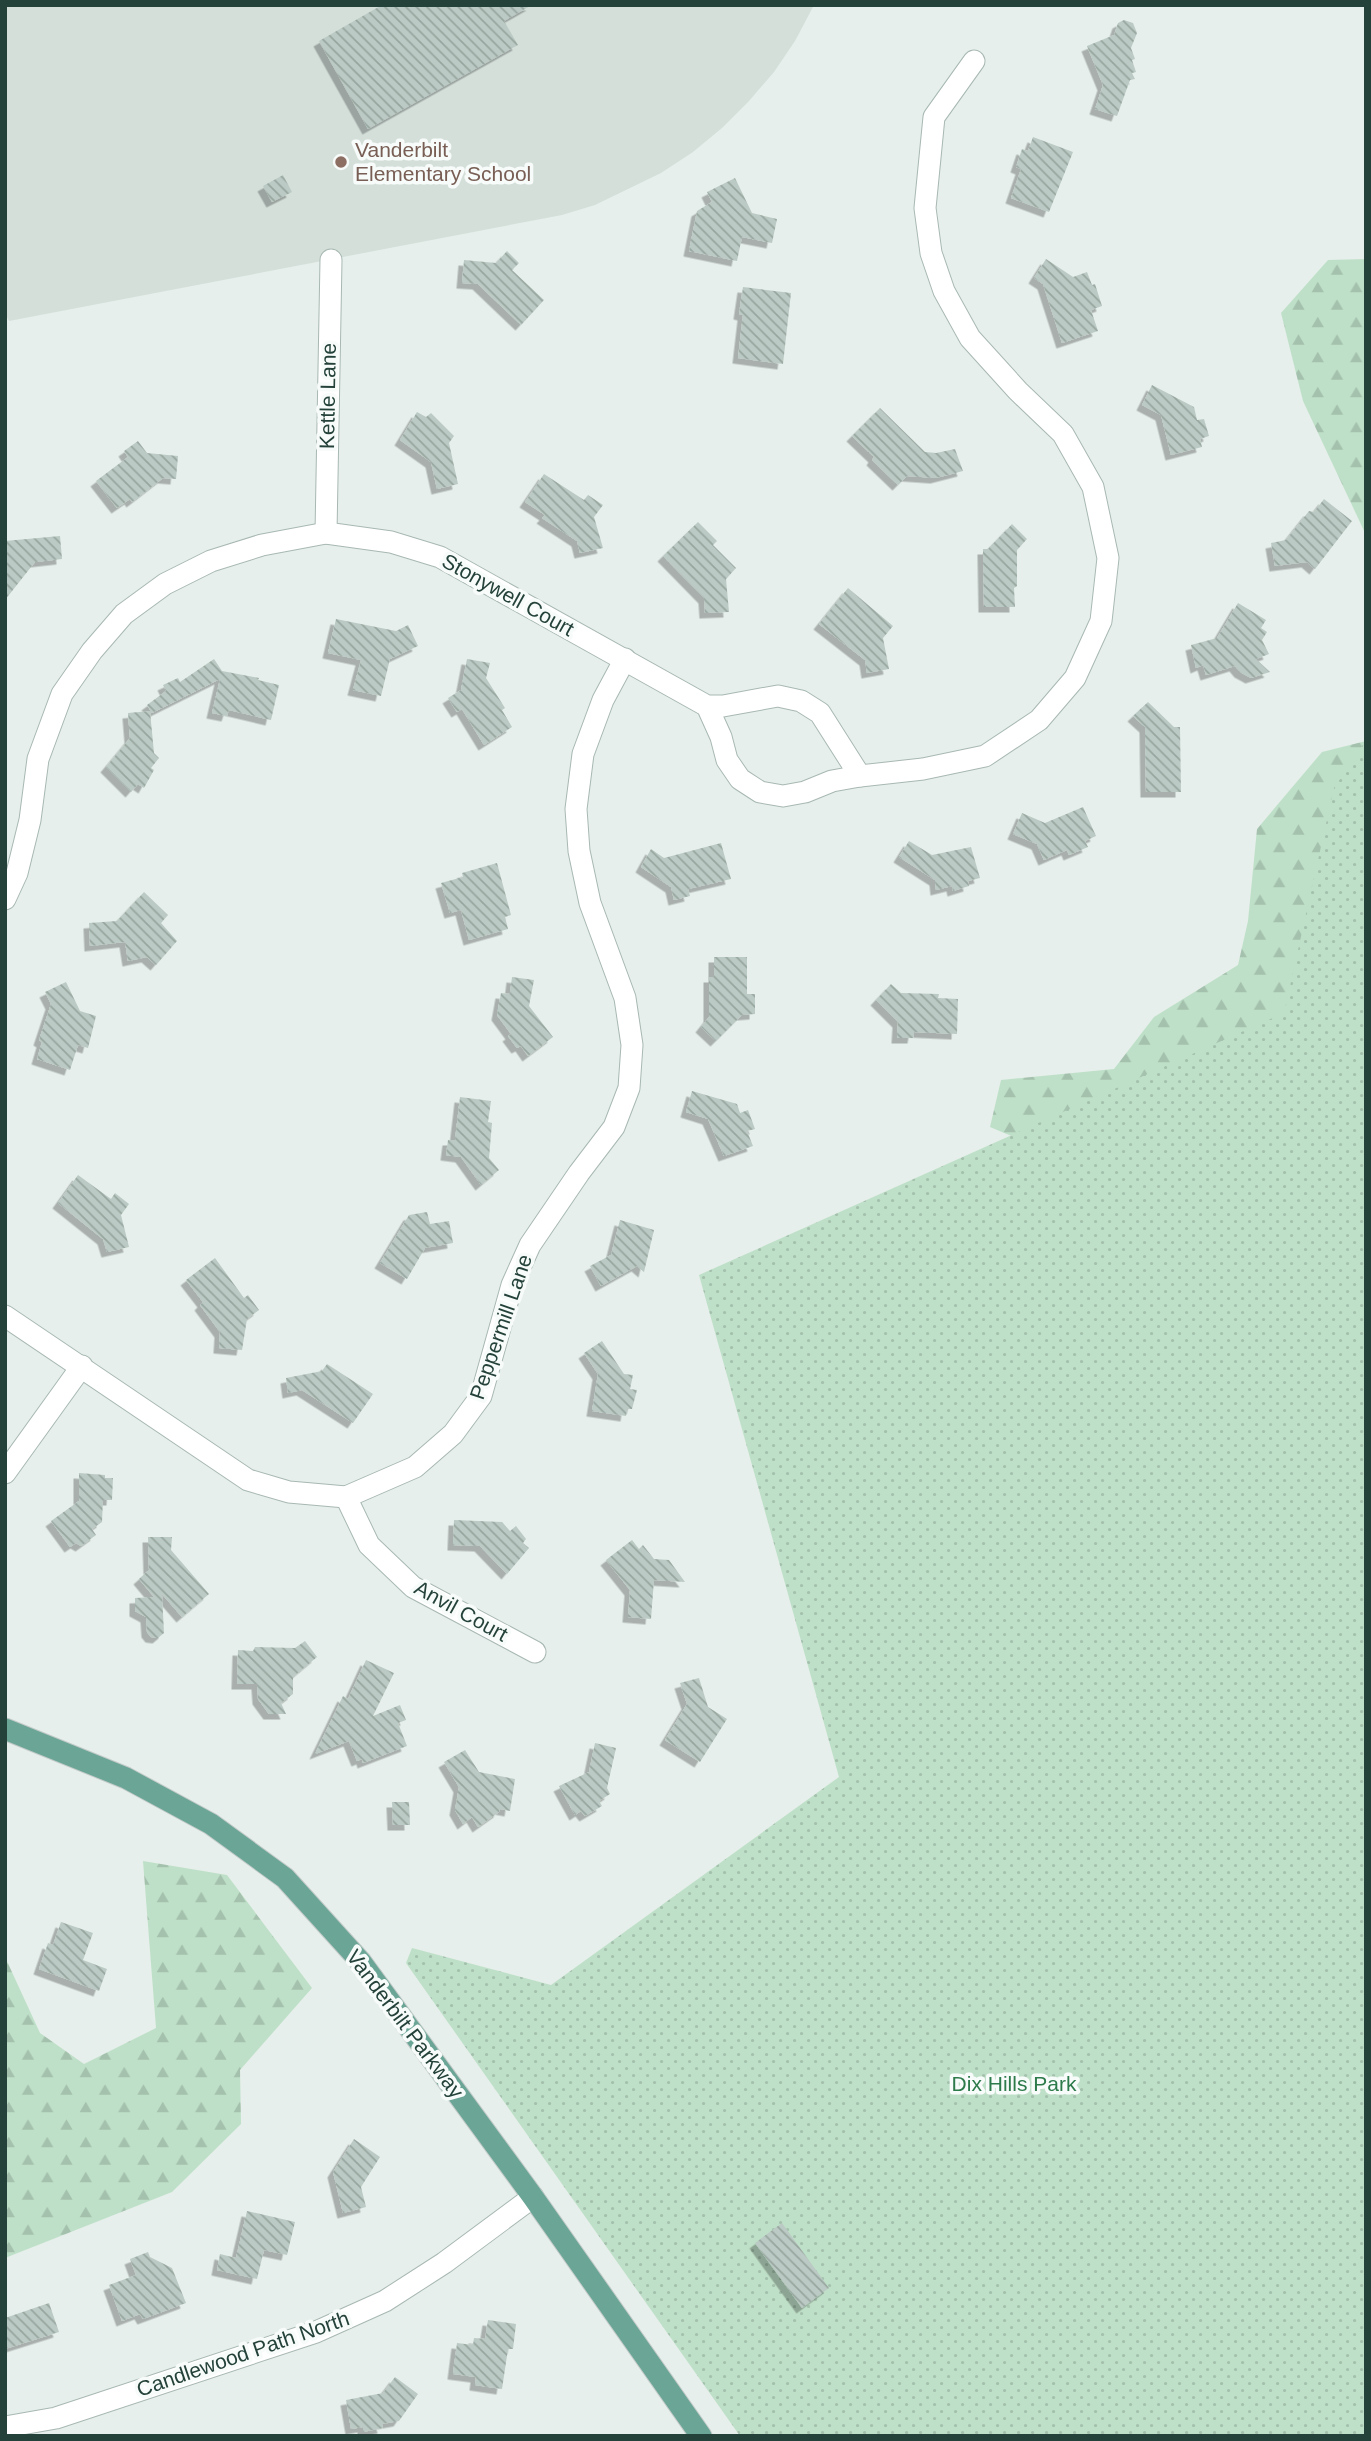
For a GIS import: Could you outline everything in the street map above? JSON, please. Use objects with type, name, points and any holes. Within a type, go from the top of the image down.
[{"type":"main road","name":"Vanderbilt Parkway","points":[[5,1729],[126,1777],[211,1824],[285,1878],[361,1962],[533,2197],[701,2436]]},
{"type":"street","points":[[860,776],[820,713],[801,701],[778,696],[723,706],[707,706],[721,737],[727,760],[740,779],[760,792],[783,796],[805,792],[832,781],[923,769],[985,756],[1039,720],[1076,678],[1101,621],[1108,558],[1093,487],[1063,434],[1018,391],[970,338],[944,291],[931,253],[925,208],[934,117],[974,61]]},
{"type":"street","name":"Kettle Lane","points":[[326,533],[331,260]]},
{"type":"street","name":"Stonywell Court","points":[[5,899],[18,873],[27,834],[37,759],[62,694],[92,651],[124,614],[164,584],[211,561],[262,545],[326,533],[391,542],[440,557],[707,706]]},
{"type":"street","name":"Peppermill Lane","points":[[5,1316],[248,1480],[289,1492],[346,1497],[415,1467],[453,1434],[481,1396],[512,1285],[530,1245],[614,1127],[629,1088],[632,1045],[625,998],[590,903],[579,851],[576,809],[583,754],[603,700],[625,659]]},
{"type":"street","points":[[5,1473],[82,1366]]},
{"type":"street","name":"Anvil Court","points":[[346,1497],[369,1545],[412,1587],[535,1652]]},
{"type":"street","name":"Candlewood Path North","points":[[5,2427],[56,2418],[316,2332],[385,2301],[444,2263],[533,2197]]},
{"type":"shaded area","name":"Vanderbilt Elementary School","points":[[5,5],[814,5],[795,41],[774,72],[722,128],[661,173],[595,205],[562,215],[9,321],[5,313]]},
{"type":"green space","points":[[1366,259],[1366,535],[1303,401],[1281,313],[1328,260]]},
{"type":"green space","name":"Dix Hills Park","points":[[1366,740],[1366,2436],[740,2436],[406,1963],[412,1948],[551,1985],[839,1777],[699,1275],[1284,1013],[1334,788]]},
{"type":"green space","points":[[1366,741],[1366,1080],[1047,1151],[990,1127],[1001,1080],[1114,1069],[1154,1017],[1238,965],[1248,921],[1257,829],[1322,752]]},
{"type":"green space","points":[[143,1861],[227,1875],[312,1988],[240,2070],[241,2124],[172,2192],[5,2258],[5,1957],[40,2033],[84,2064],[156,2028]]},
{"type":"building","points":[[382,5],[532,5],[504,21],[518,45],[368,129],[319,41]]},
{"type":"building","points":[[1124,20],[1133,23],[1137,33],[1131,48],[1136,72],[1132,73],[1135,79],[1130,80],[1117,116],[1095,109],[1103,85],[1087,46],[1114,35],[1118,23]]},
{"type":"building","points":[[1033,137],[1073,152],[1049,212],[1011,198],[1021,169],[1016,167],[1022,149],[1028,151]]},
{"type":"building","points":[[283,175],[292,192],[272,202],[263,186]]},
{"type":"building","points":[[735,178],[752,213],[777,219],[772,243],[742,237],[737,261],[689,251],[697,211],[712,202],[707,192]]},
{"type":"building","points":[[507,251],[519,263],[512,270],[544,300],[521,325],[478,284],[462,283],[464,260],[496,263]]},
{"type":"building","points":[[1046,259],[1073,277],[1087,272],[1092,285],[1095,284],[1102,306],[1091,310],[1098,331],[1062,343],[1043,284],[1034,278]]},
{"type":"building","points":[[743,287],[791,293],[783,364],[738,358]]},
{"type":"building","points":[[1152,385],[1194,407],[1197,420],[1204,419],[1209,436],[1200,439],[1202,447],[1171,455],[1161,415],[1142,405]]},
{"type":"building","points":[[880,408],[925,452],[955,449],[963,471],[936,478],[907,476],[898,485],[852,436]]},
{"type":"building","points":[[417,412],[426,417],[431,413],[454,436],[449,443],[458,484],[437,489],[431,462],[400,440]]},
{"type":"building","points":[[138,441],[147,453],[178,456],[176,479],[163,478],[132,502],[130,499],[117,508],[96,481],[128,457],[124,451]]},
{"type":"building","points":[[544,474],[584,500],[588,495],[603,505],[594,517],[603,548],[580,553],[577,541],[542,518],[545,515],[525,502]]},
{"type":"building","points":[[1324,499],[1352,521],[1315,569],[1307,562],[1275,566],[1271,543],[1286,540],[1309,511],[1314,512]]},
{"type":"building","points":[[698,522],[717,541],[713,545],[736,568],[726,579],[729,612],[705,613],[704,598],[663,556]]},
{"type":"building","points":[[1012,524],[1027,539],[1017,550],[1015,607],[984,607],[983,549],[988,549]]},
{"type":"building","points":[[60,536],[62,559],[35,562],[5,600],[5,541]]},
{"type":"building","points":[[848,588],[893,626],[883,638],[889,669],[867,673],[865,660],[819,624]]},
{"type":"building","points":[[1238,603],[1266,620],[1261,628],[1267,632],[1262,640],[1269,654],[1256,659],[1270,672],[1251,678],[1235,666],[1206,675],[1203,665],[1196,668],[1191,645],[1217,638]]},
{"type":"building","points":[[336,619],[396,631],[408,625],[418,646],[390,659],[381,696],[353,690],[361,660],[328,653]]},
{"type":"building","points":[[214,659],[222,671],[279,685],[271,720],[229,710],[227,716],[212,713],[220,679],[152,713],[147,705],[166,691],[163,685],[178,678],[180,682]]},
{"type":"building","points":[[467,659],[490,663],[486,678],[505,708],[502,710],[512,727],[484,745],[462,709],[457,712],[448,698],[461,690]]},
{"type":"building","points":[[1148,702],[1174,727],[1180,727],[1181,792],[1146,792],[1145,727],[1133,716]]},
{"type":"building","points":[[150,711],[154,753],[159,758],[151,768],[154,770],[144,788],[138,784],[131,792],[106,767],[130,738],[128,713]]},
{"type":"building","points":[[1083,807],[1096,836],[1085,841],[1088,847],[1069,855],[1067,850],[1044,860],[1037,844],[1013,834],[1022,813],[1045,823]]},
{"type":"building","points":[[909,841],[932,855],[971,847],[980,878],[968,881],[969,886],[953,891],[952,886],[936,890],[935,880],[899,857]]},
{"type":"building","points":[[721,843],[731,879],[688,889],[690,896],[674,900],[671,887],[641,867],[651,849],[664,858]]},
{"type":"building","points":[[497,863],[511,915],[505,917],[508,929],[469,940],[461,910],[450,913],[441,883],[463,877],[462,873]]},
{"type":"building","points":[[144,892],[168,915],[161,923],[177,941],[156,965],[147,957],[128,961],[125,942],[90,946],[89,923],[117,921]]},
{"type":"building","points":[[714,957],[747,957],[747,994],[755,994],[755,1014],[742,1015],[716,1041],[701,1027],[709,1017],[709,977],[714,977]]},
{"type":"building","points":[[512,977],[534,980],[529,1006],[553,1037],[528,1056],[521,1046],[517,1048],[508,1036],[511,1034],[497,1015],[501,993],[510,994]]},
{"type":"building","points":[[66,982],[80,1011],[96,1016],[88,1048],[78,1045],[70,1070],[37,1059],[42,1042],[39,1040],[51,1004],[45,992]]},
{"type":"building","points":[[891,984],[901,993],[939,994],[938,998],[958,999],[957,1034],[914,1032],[913,1038],[897,1038],[898,1022],[876,1000]]},
{"type":"building","points":[[692,1091],[737,1104],[740,1113],[748,1110],[755,1129],[747,1131],[753,1146],[724,1156],[708,1119],[686,1112]]},
{"type":"building","points":[[460,1097],[491,1101],[488,1122],[492,1123],[489,1158],[499,1170],[481,1185],[461,1157],[446,1155],[448,1140],[455,1140]]},
{"type":"building","points":[[78,1175],[111,1199],[115,1193],[129,1204],[121,1215],[129,1247],[107,1252],[103,1239],[58,1203]]},
{"type":"building","points":[[427,1212],[430,1224],[449,1221],[453,1243],[425,1248],[407,1279],[380,1263],[409,1215]]},
{"type":"building","points":[[620,1220],[654,1230],[644,1272],[637,1266],[601,1286],[590,1266],[611,1255]]},
{"type":"building","points":[[215,1258],[244,1298],[248,1295],[259,1310],[247,1319],[242,1350],[219,1348],[220,1332],[200,1305],[203,1302],[186,1280]]},
{"type":"building","points":[[602,1341],[624,1374],[633,1375],[630,1389],[637,1390],[632,1409],[627,1409],[626,1416],[592,1411],[598,1374],[584,1353]]},
{"type":"building","points":[[327,1364],[373,1394],[353,1423],[302,1390],[288,1393],[286,1378],[322,1371]]},
{"type":"building","points":[[79,1473],[113,1478],[112,1500],[103,1500],[102,1522],[92,1529],[96,1535],[81,1546],[76,1543],[70,1547],[51,1521],[79,1501]]},
{"type":"building","points":[[454,1520],[502,1522],[510,1531],[516,1526],[526,1539],[523,1543],[529,1548],[507,1574],[480,1546],[453,1545]]},
{"type":"building","points":[[148,1537],[172,1537],[171,1550],[209,1594],[182,1617],[162,1594],[164,1633],[158,1638],[151,1637],[147,1632],[146,1617],[135,1611],[135,1598],[154,1597],[139,1579],[149,1570]]},
{"type":"building","points":[[632,1540],[639,1549],[643,1545],[654,1559],[669,1560],[685,1582],[654,1580],[651,1619],[628,1617],[630,1590],[606,1560]]},
{"type":"building","points":[[305,1641],[317,1657],[293,1677],[293,1694],[281,1703],[286,1714],[269,1714],[258,1699],[257,1684],[237,1684],[238,1650],[253,1651],[255,1647],[295,1648]]},
{"type":"building","points":[[366,1660],[394,1673],[373,1716],[400,1705],[406,1720],[398,1723],[407,1746],[363,1763],[362,1759],[357,1761],[349,1741],[315,1754],[343,1696],[348,1699]]},
{"type":"building","points":[[699,1678],[708,1707],[727,1719],[700,1762],[665,1740],[687,1704],[680,1683]]},
{"type":"building","points":[[595,1743],[616,1748],[607,1788],[610,1794],[599,1801],[602,1806],[585,1816],[581,1811],[575,1815],[559,1786],[589,1772]]},
{"type":"building","points":[[465,1750],[479,1772],[515,1779],[510,1811],[500,1809],[478,1827],[472,1817],[463,1824],[455,1810],[459,1787],[444,1762]]},
{"type":"building","points":[[392,1802],[409,1802],[410,1825],[393,1825]]},
{"type":"building","points":[[61,1922],[93,1933],[83,1960],[107,1969],[99,1991],[39,1969],[48,1943],[53,1945]]},
{"type":"building","points":[[354,2139],[380,2157],[361,2187],[366,2207],[343,2213],[333,2172]]},
{"type":"building","points":[[247,2211],[295,2222],[287,2255],[264,2250],[257,2279],[217,2270],[220,2254],[236,2258]]},
{"type":"building","points":[[782,2223],[829,2288],[802,2308],[755,2243]]},
{"type":"building","points":[[148,2252],[150,2257],[172,2268],[186,2303],[143,2319],[140,2314],[122,2321],[109,2285],[136,2275],[130,2259]]},
{"type":"building","points":[[49,2303],[59,2332],[5,2349],[5,2318]]},
{"type":"building","points":[[488,2320],[516,2324],[513,2349],[508,2349],[502,2389],[475,2385],[476,2377],[453,2374],[457,2343],[473,2345],[474,2338],[485,2339]]},
{"type":"building","points":[[395,2377],[418,2394],[399,2421],[363,2432],[363,2427],[351,2429],[346,2400],[383,2393]]},
{"type":"place","name":"Vanderbilt Elementary School","points":[[341,162]]}]
